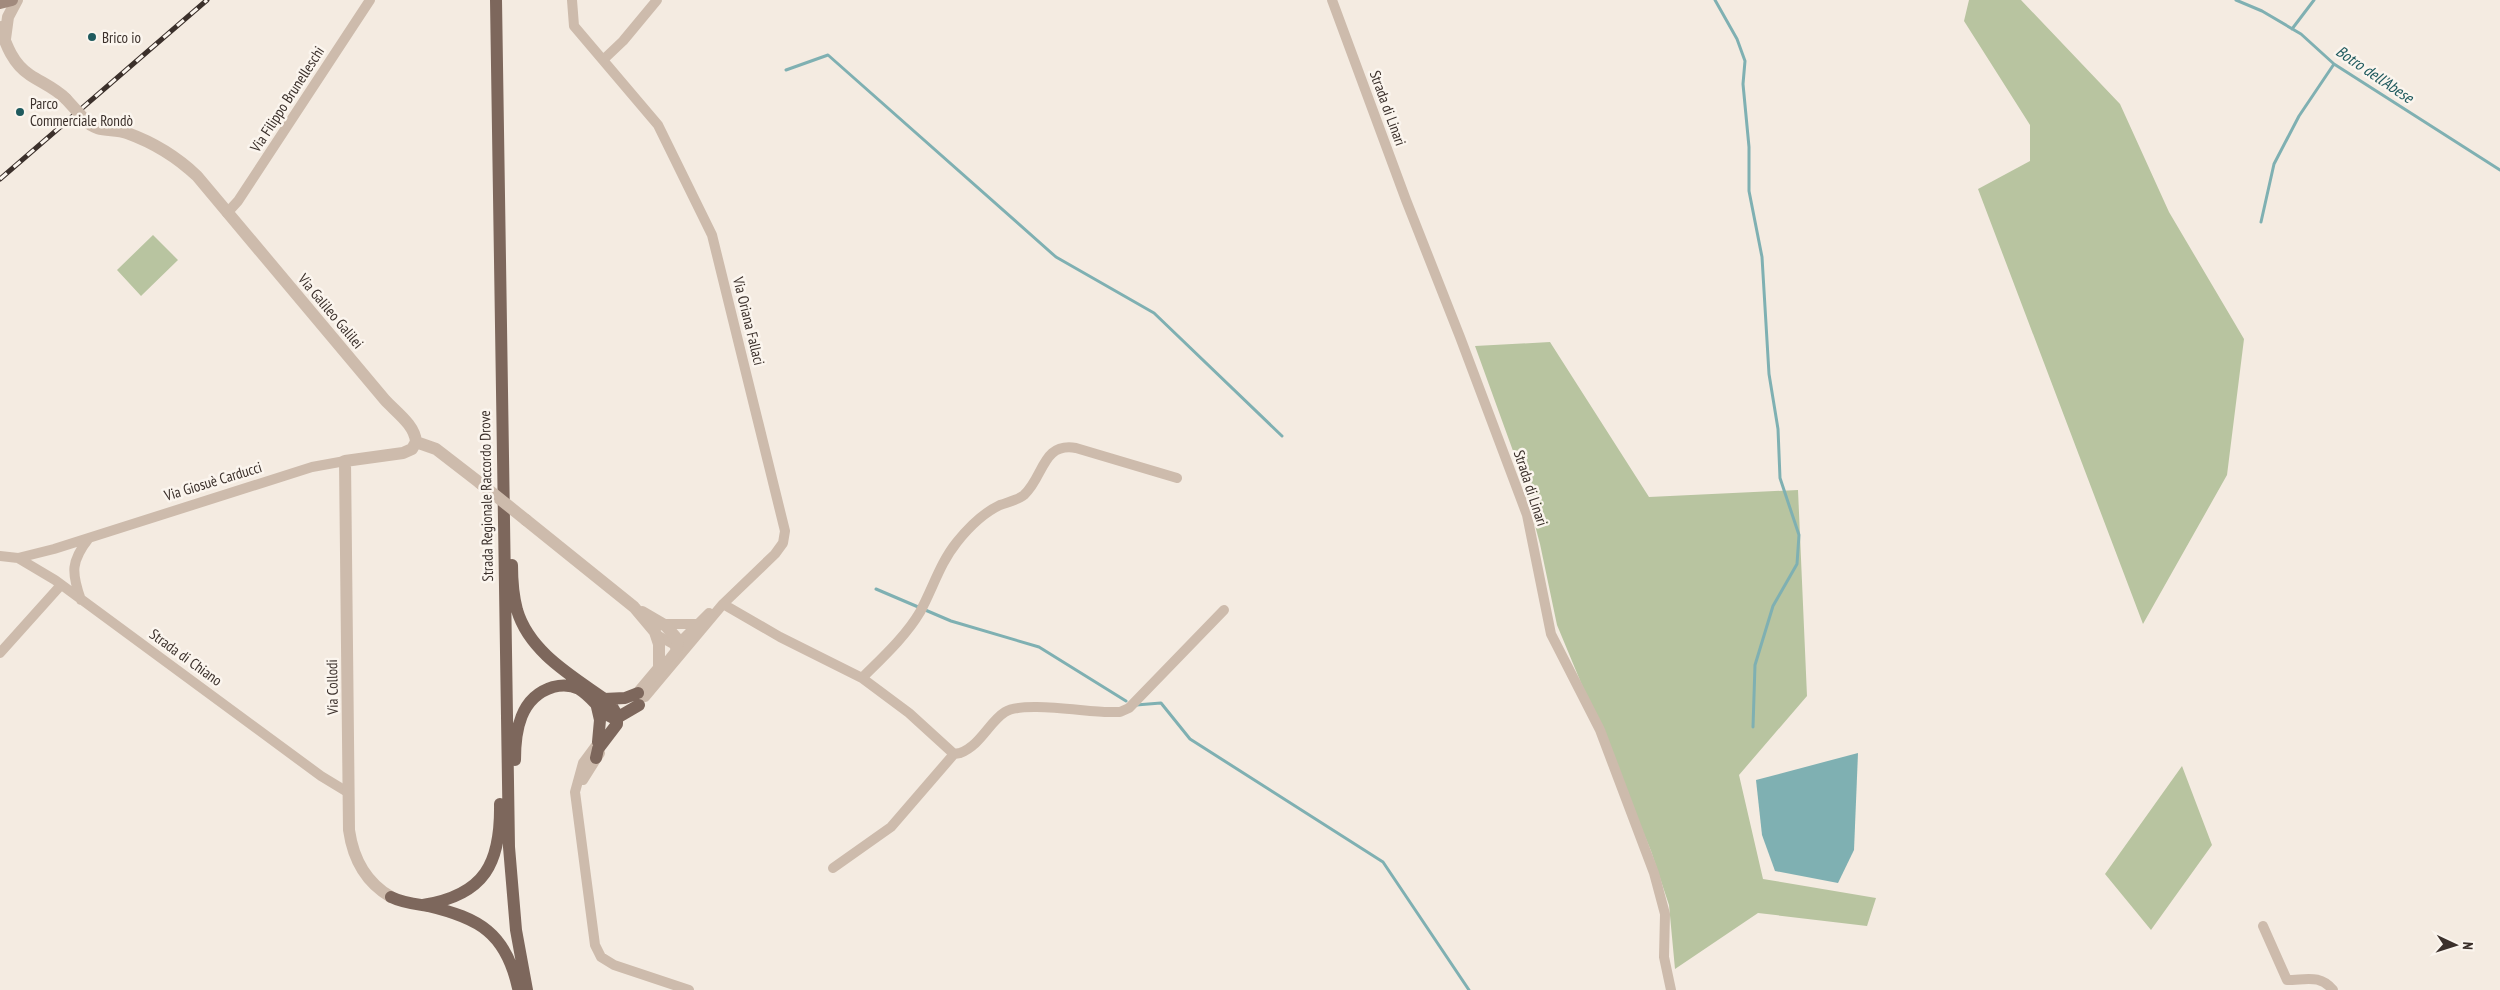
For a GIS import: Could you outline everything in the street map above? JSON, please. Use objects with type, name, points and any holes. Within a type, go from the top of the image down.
[{"type":"main road","points":[[0,3],[12,0]]},
{"type":"main road","name":"Strada Regionale Raccordo Drove","points":[[496,0],[509,847],[515,918],[527,990]]},
{"type":"main road","points":[[502,451],[511,485],[513,584],[520,618],[532,639],[543,651],[600,703],[598,742]]},
{"type":"main road","points":[[423,905],[446,900],[470,889],[488,869],[496,854],[500,823],[497,664],[505,631]]},
{"type":"main road","points":[[515,918],[518,881],[515,748],[520,720],[533,699],[554,687],[577,688],[600,703],[614,707],[618,718]]},
{"type":"main road","points":[[600,703],[625,698],[641,698]]},
{"type":"main road","points":[[596,758],[598,749],[615,727],[618,718],[641,698]]},
{"type":"main road","points":[[391,897],[466,916],[487,929],[508,956],[518,990]]},
{"type":"street","points":[[6,41],[8,17],[17,0]]},
{"type":"street","name":"Via Filippo Brunelleschi","points":[[227,212],[238,201],[370,0]]},
{"type":"street","name":"Via Oriana Fallaci","points":[[572,0],[574,26],[658,125],[712,235],[785,531],[783,543],[776,554],[723,604]]},
{"type":"street","points":[[603,60],[623,41],[657,0]]},
{"type":"street","name":"Strada di Linari","points":[[1332,0],[1526,514],[1551,634],[1600,730],[1654,873],[1665,914],[1664,957],[1671,990]]},
{"type":"street","name":"Via Galileo Galilei","points":[[0,28],[11,54],[22,68],[52,87],[94,128],[117,130],[133,135],[171,156],[196,176],[410,426],[415,435],[416,442]]},
{"type":"street","points":[[416,442],[436,449],[634,607],[663,624],[676,636],[678,644],[676,652],[596,758],[583,779],[578,803]]},
{"type":"street","name":"Via Giosuè Carducci","points":[[18,558],[312,467],[403,453],[412,449],[416,442]]},
{"type":"street","points":[[862,678],[884,656],[918,614],[942,562],[957,542],[981,516],[1024,494],[1050,454],[1057,448],[1065,446],[1076,448],[1178,478]]},
{"type":"street","name":"Via Collodi","points":[[345,461],[349,830],[355,856],[370,881],[391,897]]},
{"type":"street","points":[[81,600],[73,568],[77,553],[90,537]]},
{"type":"street","name":"Strada di Chiano","points":[[0,556],[18,558],[61,585],[325,780],[349,793]]},
{"type":"street","points":[[0,653],[61,585]]},
{"type":"street","points":[[641,698],[659,668],[678,644],[696,624],[723,604]]},
{"type":"street","points":[[641,698],[723,604]]},
{"type":"street","points":[[723,604],[780,637],[862,678],[909,713],[954,754]]},
{"type":"street","points":[[634,607],[656,635],[673,644],[678,644],[697,635]]},
{"type":"street","points":[[833,868],[892,827],[954,754],[965,751],[988,732],[1006,712],[1013,709],[1037,708],[1120,712],[1129,708],[1224,610]]},
{"type":"street","points":[[663,624],[696,624]]},
{"type":"street","points":[[656,635],[659,649],[659,668]]},
{"type":"street","points":[[618,718],[584,760],[575,792],[578,803],[595,945],[601,957],[614,965],[689,990]]},
{"type":"street","points":[[2263,926],[2287,980],[2318,978],[2327,982],[2333,990]]},
{"type":"green space","points":[[1969,0],[2021,0],[2120,104],[2169,212],[2244,339],[2227,475],[2143,624],[1978,189],[2030,161],[2030,125],[1964,21]]},
{"type":"green space","points":[[153,235],[178,260],[141,296],[117,270]]},
{"type":"green space","points":[[1550,342],[1649,497],[1798,490],[1807,696],[1739,775],[1763,879],[1876,898],[1867,926],[1758,913],[1675,969],[1669,905],[1651,851],[1557,625],[1540,544],[1521,473],[1475,346]]},
{"type":"green space","points":[[2182,766],[2212,845],[2151,930],[2105,874]]},
{"type":"water","points":[[1858,753],[1854,850],[1838,883],[1775,871],[1762,835],[1756,780]]},
{"type":"waterway","points":[[1715,0],[1737,39],[1745,61],[1743,84],[1749,147],[1749,191],[1762,257],[1769,374],[1778,429],[1780,478],[1799,535],[1797,564],[1773,606],[1755,665],[1753,727]]},
{"type":"waterway","name":"Botro dell'Abese","points":[[2236,0],[2262,11],[2301,34],[2334,64],[2500,170]]},
{"type":"waterway","points":[[2292,29],[2314,0]]},
{"type":"waterway","points":[[786,70],[828,55],[1056,257],[1154,313],[1282,436]]},
{"type":"waterway","points":[[2261,222],[2274,164],[2299,116],[2334,64]]},
{"type":"waterway","points":[[876,589],[951,621],[1039,647],[1126,701]]},
{"type":"waterway","points":[[1136,705],[1161,703],[1190,739],[1383,862],[1469,990]]},
{"type":"railway","points":[[0,179],[207,0]]},
{"type":"place","name":"Brico io","points":[[92,37]]},
{"type":"place","name":"Parco Commerciale Rondò","points":[[20,112]]}]
